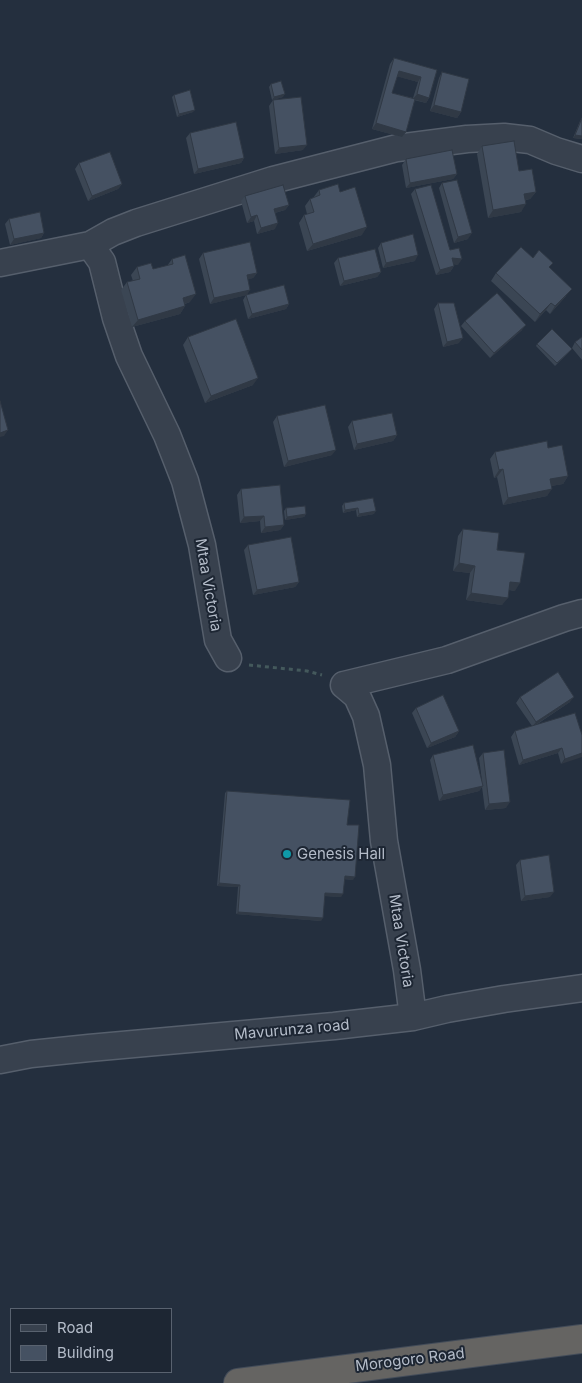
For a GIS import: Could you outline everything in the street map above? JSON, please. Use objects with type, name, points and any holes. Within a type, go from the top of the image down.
[{"type":"highway","name":"Morogoro Road","points":[[238,1383],[582,1339]]},
{"type":"street","points":[[0,263],[90,245],[113,232],[136,223],[273,180],[397,148],[467,139],[504,137],[530,140],[582,159]]},
{"type":"street","name":"Mtaa Victoria","points":[[90,245],[102,262],[116,318],[129,356],[167,435],[185,482],[202,544],[218,640],[228,658]]},
{"type":"street","points":[[344,685],[447,660],[582,613]]},
{"type":"street","name":"Mtaa Victoria","points":[[344,685],[357,696],[368,724],[376,766],[384,841],[407,970],[413,1017]]},
{"type":"street","name":"Mavurunza road","points":[[0,1060],[30,1054],[413,1017],[504,999],[582,988]]},
{"type":"path","points":[[228,658],[236,663],[307,671],[344,685]]},
{"type":"building","points":[[394,58],[437,70],[429,98],[417,94],[421,77],[399,71],[392,93],[415,99],[406,132],[376,123]]},
{"type":"building","points":[[442,72],[469,79],[461,112],[434,105]]},
{"type":"building","points":[[281,81],[285,94],[274,97],[271,84]]},
{"type":"building","points":[[190,90],[195,110],[179,114],[174,95]]},
{"type":"building","points":[[301,97],[307,145],[279,148],[273,100]]},
{"type":"building","points":[[582,118],[582,136],[575,135]]},
{"type":"building","points":[[236,122],[244,158],[198,169],[190,133]]},
{"type":"building","points":[[514,141],[519,171],[532,169],[536,192],[524,194],[526,204],[493,210],[482,146]]},
{"type":"building","points":[[452,150],[457,174],[410,183],[406,159]]},
{"type":"building","points":[[110,152],[122,184],[92,196],[79,163]]},
{"type":"building","points":[[457,180],[472,233],[458,237],[442,183]]},
{"type":"building","points":[[338,184],[340,192],[355,187],[367,227],[313,244],[304,215],[314,212],[310,199],[320,195],[319,190]]},
{"type":"building","points":[[283,185],[289,205],[274,209],[278,223],[261,228],[257,215],[251,217],[245,196]]},
{"type":"building","points":[[431,185],[450,250],[459,248],[462,259],[452,258],[454,266],[440,270],[415,189]]},
{"type":"building","points":[[40,212],[44,233],[14,239],[9,219]]},
{"type":"building","points":[[413,234],[418,255],[386,263],[381,243]]},
{"type":"building","points":[[250,242],[257,273],[247,275],[250,290],[214,298],[203,253]]},
{"type":"building","points":[[521,247],[533,258],[539,250],[553,263],[549,267],[572,289],[555,306],[551,303],[540,314],[496,273]]},
{"type":"building","points":[[375,249],[381,272],[344,281],[338,258]]},
{"type":"building","points":[[185,255],[196,294],[183,298],[185,306],[138,320],[127,282],[140,279],[137,267],[151,263],[153,269],[173,264],[172,259]]},
{"type":"building","points":[[284,285],[289,304],[252,314],[246,295]]},
{"type":"building","points":[[497,293],[526,325],[494,353],[465,321]]},
{"type":"building","points":[[438,303],[454,303],[463,338],[447,342]]},
{"type":"building","points":[[236,319],[258,378],[211,396],[188,337]]},
{"type":"building","points":[[552,329],[572,349],[557,363],[537,344]]},
{"type":"building","points":[[582,337],[582,350],[575,342]]},
{"type":"building","points":[[0,401],[8,430],[0,433]]},
{"type":"building","points":[[325,405],[336,450],[288,461],[277,416]]},
{"type":"building","points":[[392,413],[397,435],[357,444],[352,421]]},
{"type":"building","points":[[547,441],[548,448],[562,445],[568,476],[550,479],[552,489],[508,498],[503,469],[499,470],[495,452]]},
{"type":"building","points":[[280,485],[284,525],[265,527],[264,516],[244,517],[241,489]]},
{"type":"building","points":[[373,498],[376,511],[359,514],[358,508],[345,510],[344,503]]},
{"type":"building","points":[[305,506],[306,514],[287,517],[286,508]]},
{"type":"building","points":[[463,529],[499,533],[497,550],[525,553],[520,583],[510,582],[508,598],[471,593],[475,566],[459,563]]},
{"type":"building","points":[[291,537],[299,582],[257,590],[248,545]]},
{"type":"building","points":[[558,672],[574,697],[536,722],[520,697]]},
{"type":"building","points":[[443,695],[459,731],[431,743],[416,708]]},
{"type":"building","points":[[575,713],[582,735],[582,753],[565,759],[562,748],[523,760],[515,731]]},
{"type":"building","points":[[473,745],[483,786],[443,795],[433,755]]},
{"type":"building","points":[[504,750],[510,802],[489,804],[483,753]]},
{"type":"building","name":"Genesis Hall","points":[[227,791],[350,800],[347,825],[359,825],[355,877],[345,876],[343,894],[325,893],[323,918],[238,912],[240,885],[219,883]]},
{"type":"building","points":[[549,855],[554,892],[525,896],[520,860]]},
{"type":"place","name":"Genesis Hall","points":[[287,854]]}]
